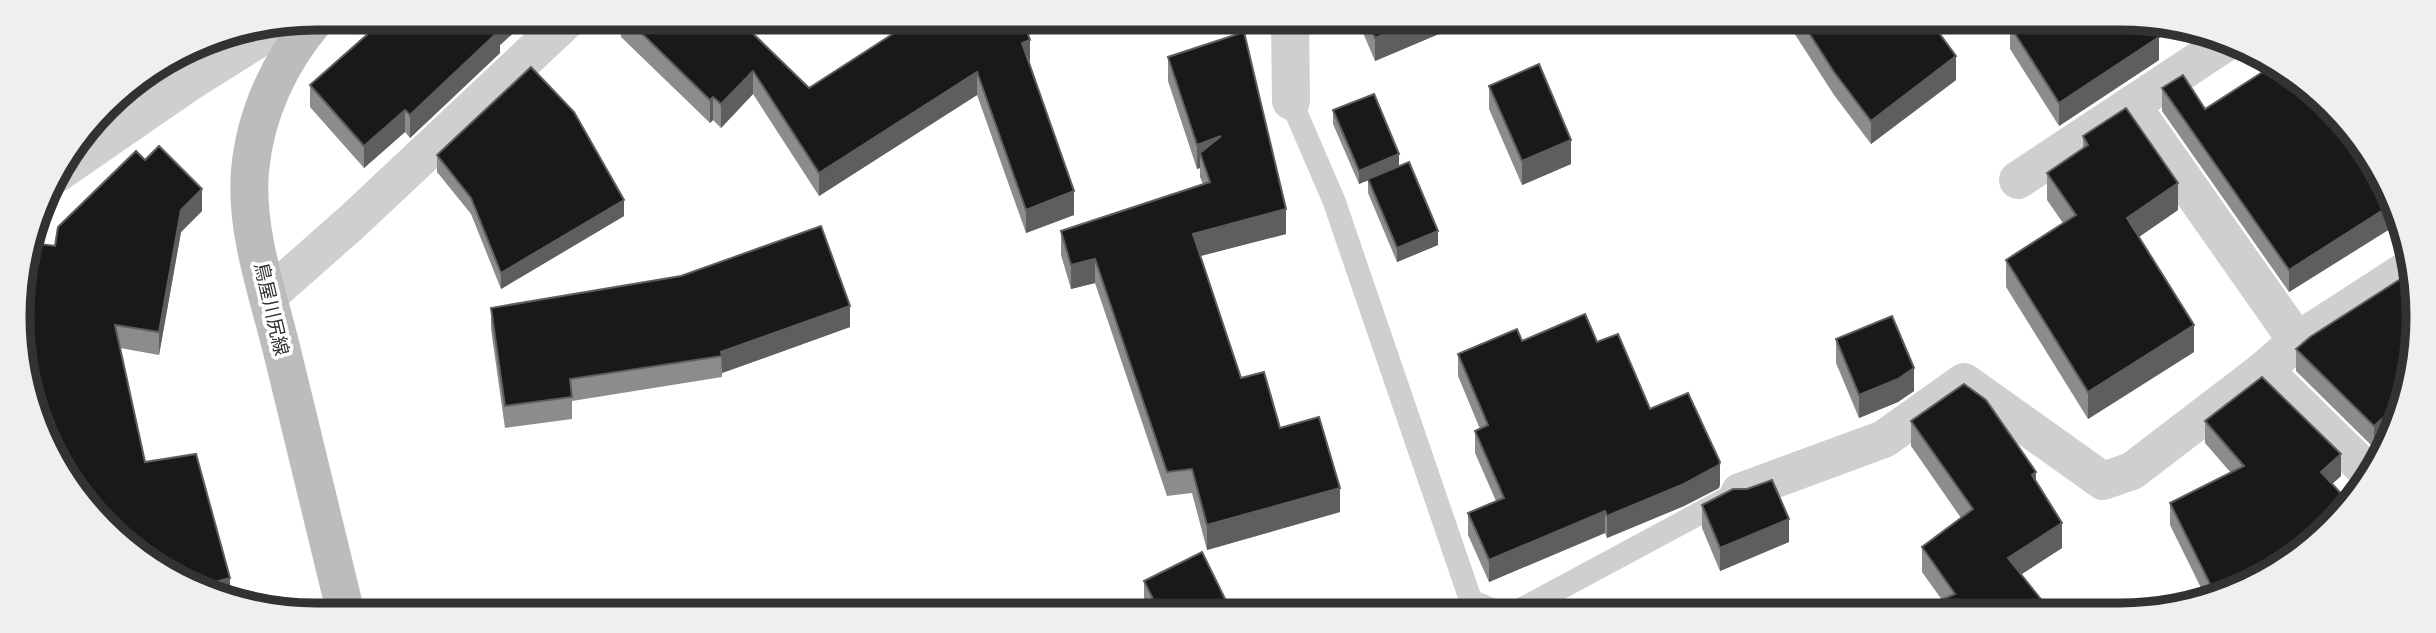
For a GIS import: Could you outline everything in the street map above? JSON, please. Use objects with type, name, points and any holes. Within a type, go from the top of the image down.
[{"type":"main road","name":"鳥屋川尻線","points":[[307,30],[274,82],[258,126],[252,157],[252,216],[268,296],[343,603]]},
{"type":"street","points":[[268,296],[353,221],[556,30]]},
{"type":"street","points":[[1290,30],[1292,101]]},
{"type":"street","points":[[76,160],[185,85],[266,34]]},
{"type":"street","points":[[2018,180],[2218,48]]},
{"type":"street","points":[[2132,106],[2297,341]]},
{"type":"street","points":[[1740,492],[1884,439],[1964,382],[2103,481],[2132,471],[2264,370],[2297,341],[2403,272]]},
{"type":"street","points":[[2264,370],[2363,467]]},
{"type":"lane","points":[[1292,101],[1334,201],[1471,601],[1476,603]]},
{"type":"lane","points":[[1533,603],[1740,492]]},
{"type":"building","points":[[372,30],[500,30],[410,115],[405,110],[364,146],[310,85]]},
{"type":"building","points":[[638,30],[749,30],[809,88],[899,30],[1026,30],[1030,40],[1022,43],[1074,191],[1026,210],[977,72],[819,173],[753,71],[721,104],[713,97],[710,100]]},
{"type":"building","points":[[1372,30],[1394,30],[1375,38]]},
{"type":"building","points":[[1807,30],[1937,30],[1956,56],[1871,121],[1834,72]]},
{"type":"building","points":[[2013,30],[2156,32],[2159,37],[2059,103]]},
{"type":"building","points":[[1244,32],[1286,209],[1193,234],[1241,378],[1264,372],[1280,428],[1319,417],[1340,488],[1207,525],[1192,469],[1167,472],[1095,259],[1071,265],[1061,231],[1210,182],[1200,153],[1221,136],[1197,145],[1168,57]]},
{"type":"building","points":[[1539,64],[1571,140],[1522,161],[1489,86]]},
{"type":"building","points":[[531,67],[574,112],[624,200],[501,273],[471,198],[437,155]]},
{"type":"building","points":[[2266,70],[2309,101],[2335,127],[2368,173],[2385,209],[2289,270],[2162,88],[2183,75],[2205,109]]},
{"type":"building","points":[[1374,94],[1399,154],[1359,171],[1333,110]]},
{"type":"building","points":[[2126,108],[2178,183],[2127,218],[2194,325],[2088,392],[2006,260],[2076,215],[2047,173],[2088,145],[2083,136]]},
{"type":"building","points":[[159,146],[202,189],[181,210],[159,332],[115,325],[145,462],[196,454],[230,578],[212,583],[173,565],[142,544],[101,506],[89,491],[59,443],[45,409],[32,354],[30,298],[40,244],[55,246],[58,227],[136,151],[145,160]]},
{"type":"building","points":[[1409,162],[1438,231],[1397,248],[1368,179]]},
{"type":"building","points":[[821,226],[850,306],[721,352],[722,356],[570,379],[572,397],[505,406],[491,308],[681,276]]},
{"type":"building","points":[[2404,277],[2406,335],[2401,372],[2390,412],[2374,426],[2296,349],[2310,337]]},
{"type":"building","points":[[1585,314],[1597,342],[1618,334],[1650,409],[1688,393],[1720,462],[1719,465],[1684,484],[1607,516],[1605,511],[1489,560],[1468,513],[1504,498],[1475,431],[1488,425],[1458,354],[1517,329],[1522,341]]},
{"type":"building","points":[[1892,316],[1914,368],[1898,379],[1859,395],[1836,339]]},
{"type":"building","points":[[2262,377],[2341,454],[2321,472],[2343,496],[2309,532],[2279,555],[2246,574],[2212,588],[2170,503],[2244,466],[2205,421]]},
{"type":"building","points":[[1964,384],[1986,400],[2036,472],[2032,475],[2062,523],[2008,558],[2044,603],[1933,603],[1955,594],[1922,547],[1973,509],[1911,421]]},
{"type":"building","points":[[1772,480],[1789,519],[1720,548],[1702,505],[1733,489],[1747,489]]},
{"type":"building","points":[[1202,552],[1227,603],[1155,603],[1144,581]]}]
